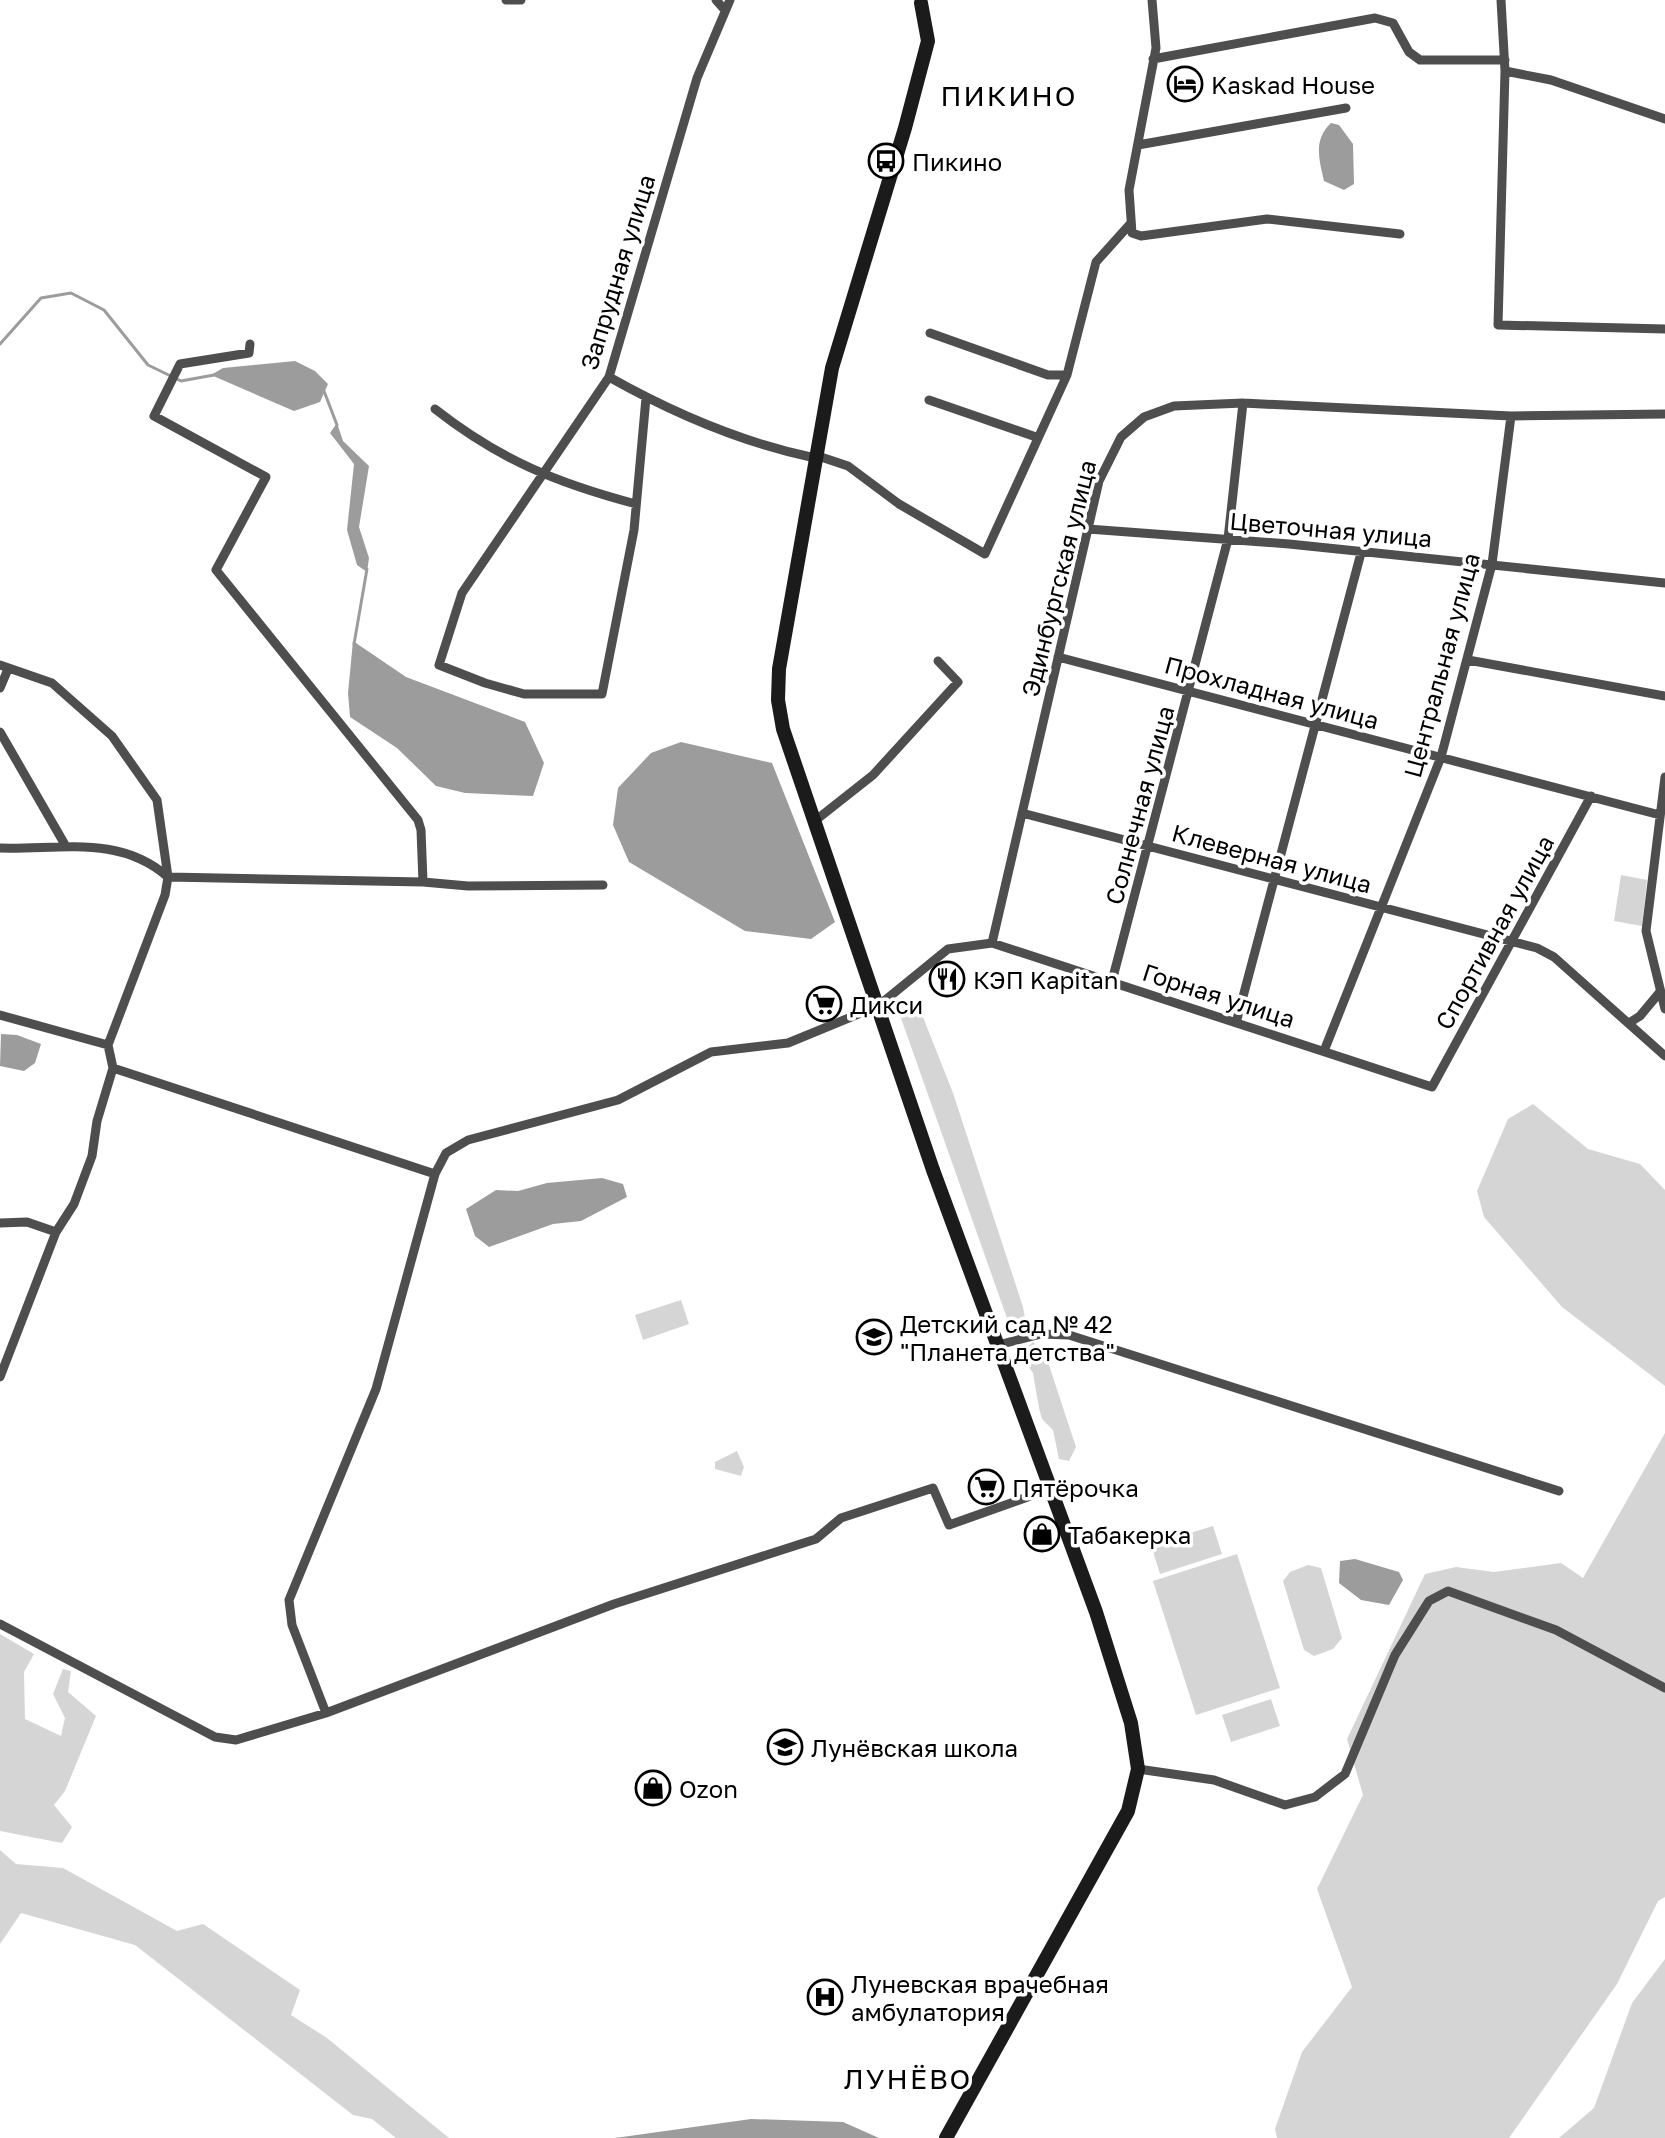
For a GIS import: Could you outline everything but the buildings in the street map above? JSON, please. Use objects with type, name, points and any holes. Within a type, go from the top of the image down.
[{"type":"street","points":[[506,0],[521,0]]},
{"type":"street","points":[[716,0],[727,4]]},
{"type":"street","points":[[1152,0],[1153,59],[1129,190],[1132,233],[1141,236],[1267,219],[1400,234]]},
{"type":"street","points":[[1501,0],[1505,65],[1498,325],[1665,329]]},
{"type":"street","points":[[922,1],[928,41],[905,128],[832,368],[779,669],[778,700],[783,729],[878,1006],[1096,1612],[1131,1723],[1138,1769],[1128,1811],[946,2138]]},
{"type":"street","name":"Запрудная улица","points":[[636,504],[602,694],[524,694],[439,665],[462,593],[609,377],[697,78],[727,4]]},
{"type":"street","points":[[1153,59],[1375,18],[1393,23],[1409,52],[1420,60],[1505,65],[1665,119]]},
{"type":"street","points":[[1138,145],[1346,108]]},
{"type":"street","points":[[609,377],[646,398],[765,448],[815,456],[848,466],[899,504],[985,554],[1067,375],[1096,262],[1131,223]]},
{"type":"street","points":[[930,333],[1048,375],[1067,375]]},
{"type":"street","points":[[250,344],[249,353],[180,364],[154,416],[266,477],[216,570],[418,820],[423,882]]},
{"type":"street","points":[[435,409],[491,450],[540,475],[636,504],[646,398]]},
{"type":"street","points":[[929,400],[1036,437]]},
{"type":"street","name":"Эдинбургская улица","points":[[992,943],[1099,481],[1121,437],[1144,417],[1174,406],[1243,403],[1511,416],[1665,414]]},
{"type":"street","name":"Солнечная улица","points":[[1112,981],[1228,539],[1243,403]]},
{"type":"street","name":"Центральная улица","points":[[1324,1051],[1441,757],[1492,564],[1511,416]]},
{"type":"street","name":"Цветочная улица","points":[[1088,529],[1228,539],[1665,583]]},
{"type":"street","points":[[1236,1023],[1361,553]]},
{"type":"street","name":"Прохладная улица","points":[[1058,657],[1660,815]]},
{"type":"street","points":[[1468,660],[1665,696]]},
{"type":"street","points":[[816,820],[873,775],[958,682],[938,661]]},
{"type":"street","points":[[0,688],[4,667],[52,683],[94,716],[121,747],[157,800],[168,877],[108,1045],[113,1068],[97,1121],[92,1156],[74,1204],[56,1232],[0,1377]]},
{"type":"street","points":[[0,732],[7,750],[64,843]]},
{"type":"street","points":[[1665,777],[1646,931],[1665,1009]]},
{"type":"street","name":"Спортивная улица","points":[[1432,1087],[1591,796]]},
{"type":"street","name":"Клеверная улица","points":[[1022,813],[1512,942],[1554,957],[1665,1056]]},
{"type":"street","points":[[0,848],[50,850],[64,843],[100,847],[153,864],[168,877],[423,882],[468,886],[603,885]]},
{"type":"street","points":[[326,1713],[292,1625],[289,1600],[376,1389],[435,1174],[446,1153],[468,1140],[618,1100],[711,1052],[788,1043],[878,1006],[948,949],[992,943]]},
{"type":"street","name":"Горная улица","points":[[992,943],[1432,1087]]},
{"type":"street","points":[[1629,1023],[1640,1016],[1660,992]]},
{"type":"street","points":[[0,1015],[108,1045]]},
{"type":"street","points":[[113,1068],[435,1174]]},
{"type":"street","points":[[0,1223],[27,1222],[56,1232]]},
{"type":"street","points":[[998,1345],[1041,1334],[1069,1335],[1559,1491]]},
{"type":"street","points":[[0,1624],[215,1737],[236,1740],[326,1713],[614,1604],[816,1539],[841,1518],[933,1488],[949,1525],[1050,1489]]},
{"type":"street","points":[[1138,1769],[1214,1780],[1285,1805],[1315,1797],[1345,1774],[1395,1655],[1429,1601],[1448,1591],[1556,1630],[1665,1688]]},
{"type":"shaded area","points":[[1331,123],[1339,125],[1353,144],[1354,184],[1344,190],[1324,181],[1320,165],[1320,143]]},
{"type":"shaded area","points":[[295,361],[315,371],[328,384],[320,402],[294,411],[211,375],[223,368]]},
{"type":"shaded area","points":[[337,423],[343,441],[369,466],[359,527],[369,558],[367,572],[357,565],[347,530],[354,464],[330,433]]},
{"type":"shaded area","points":[[353,641],[406,677],[525,722],[544,763],[533,796],[465,793],[436,786],[397,748],[350,717],[348,693]]},
{"type":"shaded area","points":[[681,742],[772,763],[835,922],[811,939],[745,931],[629,862],[613,825],[618,788],[651,753]]},
{"type":"shaded area","points":[[1621,875],[1647,880],[1642,926],[1614,921]]},
{"type":"shaded area","points":[[910,999],[919,1007],[953,1093],[1023,1307],[1025,1318],[1019,1326],[1008,1321],[896,1004]]},
{"type":"shaded area","points":[[1,1034],[17,1035],[41,1044],[35,1063],[24,1071],[0,1066]]},
{"type":"shaded area","points":[[1533,1104],[1588,1149],[1640,1164],[1665,1190],[1665,1386],[1562,1307],[1484,1217],[1477,1191],[1508,1119]]},
{"type":"shaded area","points":[[602,1178],[623,1184],[627,1197],[581,1221],[553,1224],[489,1247],[475,1236],[466,1209],[496,1190],[518,1191],[547,1183]]},
{"type":"shaded area","points":[[681,1300],[689,1324],[643,1340],[635,1315]]},
{"type":"shaded area","points":[[1033,1342],[1045,1353],[1076,1447],[1069,1461],[1059,1459],[1053,1430],[1042,1419],[1033,1373],[1024,1360],[1025,1349]]},
{"type":"shaded area","points":[[1665,1433],[1665,1897],[1658,1901],[1617,1984],[1509,2138],[1277,2138],[1275,2129],[1302,2052],[1352,1987],[1317,1889],[1363,1795],[1347,1739],[1425,1574],[1456,1567],[1494,1572],[1561,1563],[1583,1578]]},
{"type":"shaded area","points":[[737,1451],[744,1467],[741,1476],[715,1469],[715,1462]]},
{"type":"shaded area","points":[[1213,1526],[1222,1554],[1160,1574],[1151,1545]]},
{"type":"shaded area","points":[[1237,1554],[1280,1688],[1196,1715],[1153,1581]]},
{"type":"shaded area","points":[[1355,1559],[1399,1572],[1403,1580],[1389,1605],[1361,1600],[1339,1583],[1340,1561]]},
{"type":"shaded area","points":[[1308,1565],[1321,1568],[1342,1638],[1333,1649],[1314,1656],[1304,1650],[1283,1581],[1290,1572]]},
{"type":"shaded area","points":[[0,1634],[34,1654],[24,1672],[25,1719],[61,1736],[65,1718],[53,1694],[63,1669],[71,1671],[68,1692],[96,1716],[65,1791],[54,1805],[72,1827],[62,1843],[0,1831]]},
{"type":"shaded area","points":[[1271,1699],[1280,1726],[1231,1742],[1222,1715]]},
{"type":"shaded area","points":[[0,1850],[16,1864],[63,1868],[177,1931],[203,1924],[300,1990],[291,2015],[327,2038],[449,2138],[396,2138],[372,2119],[353,2115],[135,1945],[21,1913],[0,1944]]},
{"type":"shaded area","points":[[1665,1959],[1665,2138],[1559,2138],[1594,2108],[1632,2003]]},
{"type":"shaded area","points":[[751,2119],[843,2122],[879,2138],[615,2138]]},
{"type":"waterway","points":[[0,344],[41,298],[71,293],[104,310],[148,365],[181,381],[214,375]]},
{"type":"waterway","points":[[324,391],[337,425]]},
{"type":"waterway","points":[[354,644],[367,569]]},
{"type":"place","name":"Kaskad House","points":[[1185,84]]},
{"type":"place","name":"Пикино","points":[[886,161]]},
{"type":"place","name":"КЭП Kapitan","points":[[947,979]]},
{"type":"place","name":"Дикси","points":[[824,1004]]},
{"type":"place","name":"Детский сад № 42 \"Планета детства\"","points":[[874,1337]]},
{"type":"place","name":"Пятёрочка","points":[[986,1487]]},
{"type":"place","name":"Табакерка","points":[[1042,1534]]},
{"type":"place","name":"Лунёвская школа","points":[[785,1747]]},
{"type":"place","name":"Ozon","points":[[653,1788]]},
{"type":"place","name":"Луневская врачебная амбулатория","points":[[825,1997]]},
{"type":"district","name":"ПИКИНО","points":[[1009,95]]},
{"type":"district","name":"ЛУНЁВО","points":[[908,2078]]}]
